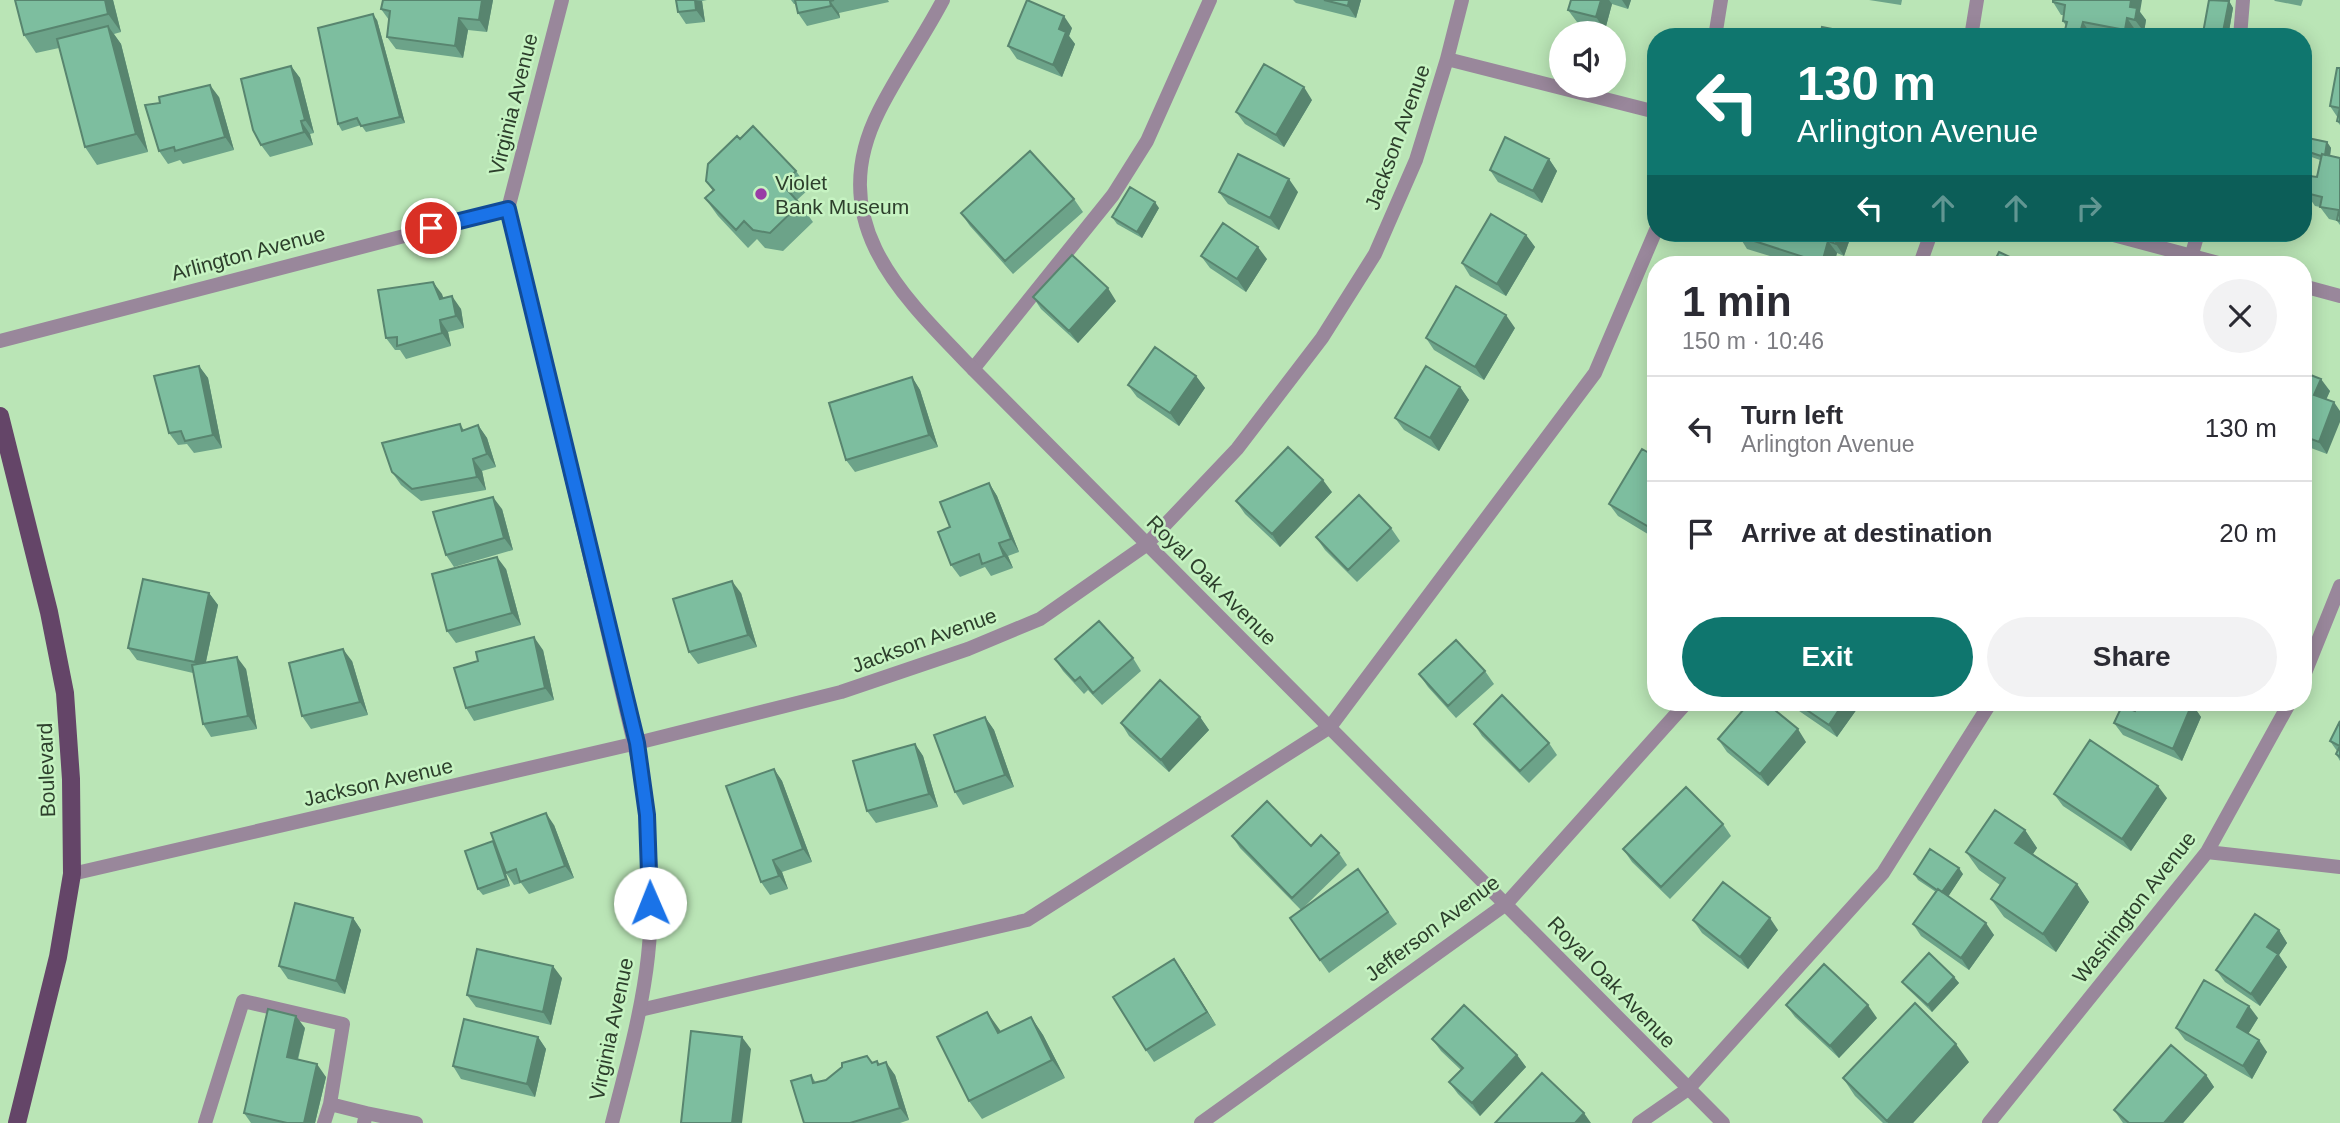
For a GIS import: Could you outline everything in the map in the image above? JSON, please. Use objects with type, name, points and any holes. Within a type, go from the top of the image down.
[{"type":"main road","name":"Boulevard","points":[[0,416],[49,612],[65,693],[72,874],[58,957],[17,1123]]},
{"type":"street","name":"Virginia Avenue","points":[[562,0],[508,209],[637,743],[645,790],[650,878],[648,954],[640,1010],[612,1123]]},
{"type":"street","name":"Royal Oak Avenue","points":[[943,0],[879,111],[865,150],[859,183],[865,224],[884,270],[909,303],[1146,545],[1723,1123]]},
{"type":"street","points":[[973,369],[1113,195],[1147,141],[1210,0]]},
{"type":"street","name":"Jackson Avenue","points":[[72,874],[637,743],[841,692],[968,649],[1040,619],[1146,545],[1237,449],[1322,338],[1375,254],[1416,160],[1462,0]]},
{"type":"street","points":[[1716,28],[1721,0]]},
{"type":"street","points":[[1972,28],[1977,0]]},
{"type":"street","points":[[2241,28],[2243,0]]},
{"type":"street","points":[[1447,59],[1647,110]]},
{"type":"street","name":"Arlington Avenue","points":[[0,341],[508,209]]},
{"type":"street","points":[[640,1010],[1027,920],[1330,727],[1595,373],[1651,242]]},
{"type":"street","points":[[2134,242],[2178,256]]},
{"type":"street","points":[[2312,288],[2340,296]]},
{"type":"street","points":[[2312,656],[2340,586]]},
{"type":"street","name":"Jefferson Avenue","points":[[1200,1123],[1506,904],[1678,711]]},
{"type":"street","points":[[1639,1123],[1688,1088],[1883,873],[1985,711]]},
{"type":"street","name":"Washington Avenue","points":[[1989,1123],[2207,852],[2285,711]]},
{"type":"street","points":[[2207,852],[2340,867]]},
{"type":"street","points":[[205,1123],[243,1001],[343,1024],[330,1104],[324,1123]]},
{"type":"street","points":[[330,1104],[365,1118],[415,1123]]},
{"type":"building","points":[[15,0],[105,0],[108,14],[24,35]]},
{"type":"building","points":[[383,0],[482,0],[479,20],[459,18],[455,46],[387,37],[390,11],[381,9]]},
{"type":"building","points":[[676,0],[695,0],[696,10],[678,12]]},
{"type":"building","points":[[795,0],[834,0],[830,1],[831,6],[798,13]]},
{"type":"building","points":[[1027,0],[1064,16],[1059,29],[1066,32],[1053,65],[1008,46]]},
{"type":"building","points":[[1324,0],[1349,0],[1348,6]]},
{"type":"building","points":[[1571,0],[1601,0],[1596,17],[1568,10]]},
{"type":"building","points":[[2131,0],[2130,7],[2137,8],[2135,20],[2127,18],[2125,28],[2083,22],[2081,28],[2066,28],[2067,22],[2063,21],[2065,5],[2053,2]]},
{"type":"building","points":[[2209,0],[2229,1],[2224,28],[2204,28]]},
{"type":"building","points":[[373,14],[400,117],[361,126],[357,118],[338,124],[318,28]]},
{"type":"building","points":[[108,26],[136,134],[85,147],[57,39]]},
{"type":"building","points":[[1264,64],[1304,87],[1276,135],[1236,112]]},
{"type":"building","points":[[291,66],[305,120],[301,121],[304,132],[261,145],[253,130],[241,79]]},
{"type":"building","points":[[2337,68],[2340,68],[2340,108],[2330,106]]},
{"type":"building","points":[[210,85],[225,137],[175,151],[174,147],[159,151],[145,105],[160,103],[159,97]]},
{"type":"building","name":"Violet Bank Museum","points":[[753,126],[796,171],[782,184],[800,204],[770,233],[753,230],[744,221],[736,230],[705,198],[714,190],[706,181],[708,164],[737,136],[740,139]]},
{"type":"building","points":[[1505,137],[1549,159],[1533,191],[1490,170]]},
{"type":"building","points":[[2312,139],[2327,142],[2325,155],[2312,153]]},
{"type":"building","points":[[1030,151],[1074,199],[1005,261],[961,213]]},
{"type":"building","points":[[1238,154],[1289,179],[1270,218],[1219,192]]},
{"type":"building","points":[[2322,154],[2340,158],[2340,221],[2337,220],[2339,210],[2320,207],[2322,197],[2312,194],[2312,176],[2317,177]]},
{"type":"building","points":[[1130,187],[1155,202],[1137,232],[1112,217]]},
{"type":"building","points":[[1491,214],[1526,235],[1497,284],[1462,263]]},
{"type":"building","points":[[1223,223],[1258,247],[1237,279],[1201,256]]},
{"type":"building","points":[[1757,242],[1828,242],[1824,256],[1800,256]]},
{"type":"building","points":[[1072,255],[1108,288],[1069,331],[1033,297]]},
{"type":"building","points":[[433,282],[440,299],[452,296],[456,316],[440,320],[442,333],[397,346],[397,337],[386,338],[378,290]]},
{"type":"building","points":[[1456,286],[1506,315],[1475,367],[1426,338]]},
{"type":"building","points":[[1155,347],[1196,376],[1170,413],[1128,385]]},
{"type":"building","points":[[199,366],[213,435],[185,441],[181,431],[169,433],[154,376]]},
{"type":"building","points":[[1426,366],[1460,387],[1430,438],[1395,418]]},
{"type":"building","points":[[2312,376],[2321,379],[2314,395],[2334,402],[2319,442],[2312,439]]},
{"type":"building","points":[[912,377],[929,435],[846,460],[829,403]]},
{"type":"building","points":[[460,424],[462,431],[478,425],[487,454],[473,459],[477,477],[412,489],[392,472],[382,443]]},
{"type":"building","points":[[1288,447],[1323,480],[1272,534],[1236,501]]},
{"type":"building","points":[[1642,449],[1647,452],[1647,526],[1609,504]]},
{"type":"building","points":[[989,483],[1011,539],[999,543],[1004,556],[982,564],[979,554],[951,565],[938,532],[950,527],[940,502]]},
{"type":"building","points":[[1359,495],[1391,528],[1348,570],[1316,537]]},
{"type":"building","points":[[493,497],[504,538],[446,555],[433,512]]},
{"type":"building","points":[[497,557],[512,613],[447,631],[432,574]]},
{"type":"building","points":[[143,579],[209,593],[195,662],[128,648]]},
{"type":"building","points":[[732,581],[748,635],[689,652],[673,599]]},
{"type":"building","points":[[1099,621],[1133,658],[1093,693],[1080,677],[1075,681],[1055,659]]},
{"type":"building","points":[[534,637],[545,688],[466,708],[454,668],[478,661],[476,652]]},
{"type":"building","points":[[1456,640],[1485,671],[1448,706],[1419,674]]},
{"type":"building","points":[[343,649],[360,702],[302,716],[289,663]]},
{"type":"building","points":[[237,657],[248,716],[203,724],[192,665]]},
{"type":"building","points":[[1160,680],[1200,717],[1161,760],[1121,723]]},
{"type":"building","points":[[1502,695],[1549,743],[1520,771],[1474,724]]},
{"type":"building","points":[[1742,711],[1776,711],[1798,729],[1760,774],[1718,739]]},
{"type":"building","points":[[1808,711],[1838,711],[1829,725]]},
{"type":"building","points":[[2120,711],[2189,711],[2173,749],[2114,723]]},
{"type":"building","points":[[985,717],[1005,775],[955,792],[934,735]]},
{"type":"building","points":[[2340,721],[2340,746],[2330,741]]},
{"type":"building","points":[[2090,740],[2158,786],[2122,839],[2054,794]]},
{"type":"building","points":[[915,744],[929,794],[867,811],[853,761]]},
{"type":"building","points":[[774,769],[803,849],[773,860],[779,876],[761,882],[726,786]]},
{"type":"building","points":[[1686,787],[1723,824],[1661,887],[1623,849]]},
{"type":"building","points":[[1267,801],[1311,846],[1321,835],[1339,853],[1292,898],[1232,836]]},
{"type":"building","points":[[1995,810],[2025,830],[2015,843],[2077,884],[2043,934],[1991,899],[2005,878],[1966,852]]},
{"type":"building","points":[[546,813],[565,866],[520,882],[516,869],[506,873],[491,833]]},
{"type":"building","points":[[493,841],[506,879],[478,889],[465,851]]},
{"type":"building","points":[[1930,849],[1959,868],[1942,892],[1914,874]]},
{"type":"building","points":[[1358,869],[1388,912],[1320,960],[1290,918]]},
{"type":"building","points":[[1723,882],[1770,918],[1740,957],[1693,920]]},
{"type":"building","points":[[1938,889],[1986,923],[1961,958],[1913,924]]},
{"type":"building","points":[[295,903],[353,918],[336,981],[279,966]]},
{"type":"building","points":[[2255,914],[2279,930],[2267,947],[2278,954],[2251,994],[2216,970]]},
{"type":"building","points":[[477,949],[553,966],[543,1012],[467,995]]},
{"type":"building","points":[[1929,953],[1954,977],[1928,1005],[1902,982]]},
{"type":"building","points":[[1174,959],[1207,1012],[1146,1050],[1113,997]]},
{"type":"building","points":[[1824,964],[1868,1005],[1830,1046],[1786,1005]]},
{"type":"building","points":[[2204,980],[2249,1006],[2237,1027],[2259,1040],[2243,1066],[2176,1028]]},
{"type":"building","points":[[1915,1003],[1956,1044],[1887,1121],[1843,1078]]},
{"type":"building","points":[[1464,1005],[1517,1055],[1472,1103],[1449,1082],[1463,1068],[1432,1039]]},
{"type":"building","points":[[268,1009],[296,1016],[287,1057],[317,1064],[304,1123],[287,1123],[244,1113]]},
{"type":"building","points":[[987,1012],[998,1033],[1031,1017],[1052,1060],[969,1101],[937,1037]]},
{"type":"building","points":[[464,1019],[538,1037],[527,1084],[453,1066]]},
{"type":"building","points":[[691,1031],[742,1037],[732,1123],[681,1123]]},
{"type":"building","points":[[2171,1045],[2206,1075],[2164,1123],[2129,1123],[2114,1110]]},
{"type":"building","points":[[867,1056],[872,1063],[877,1061],[878,1065],[886,1062],[900,1108],[850,1123],[804,1123],[791,1081],[811,1075],[813,1083],[826,1080],[842,1067],[842,1063]]},
{"type":"building","points":[[1542,1073],[1584,1113],[1575,1123],[1495,1123]]},
{"type":"place","name":"Violet Bank Museum","points":[[761,194]]},
{"type":"route","points":[[431,228],[508,209],[637,743],[645,790],[649,839],[650,903]]}]
